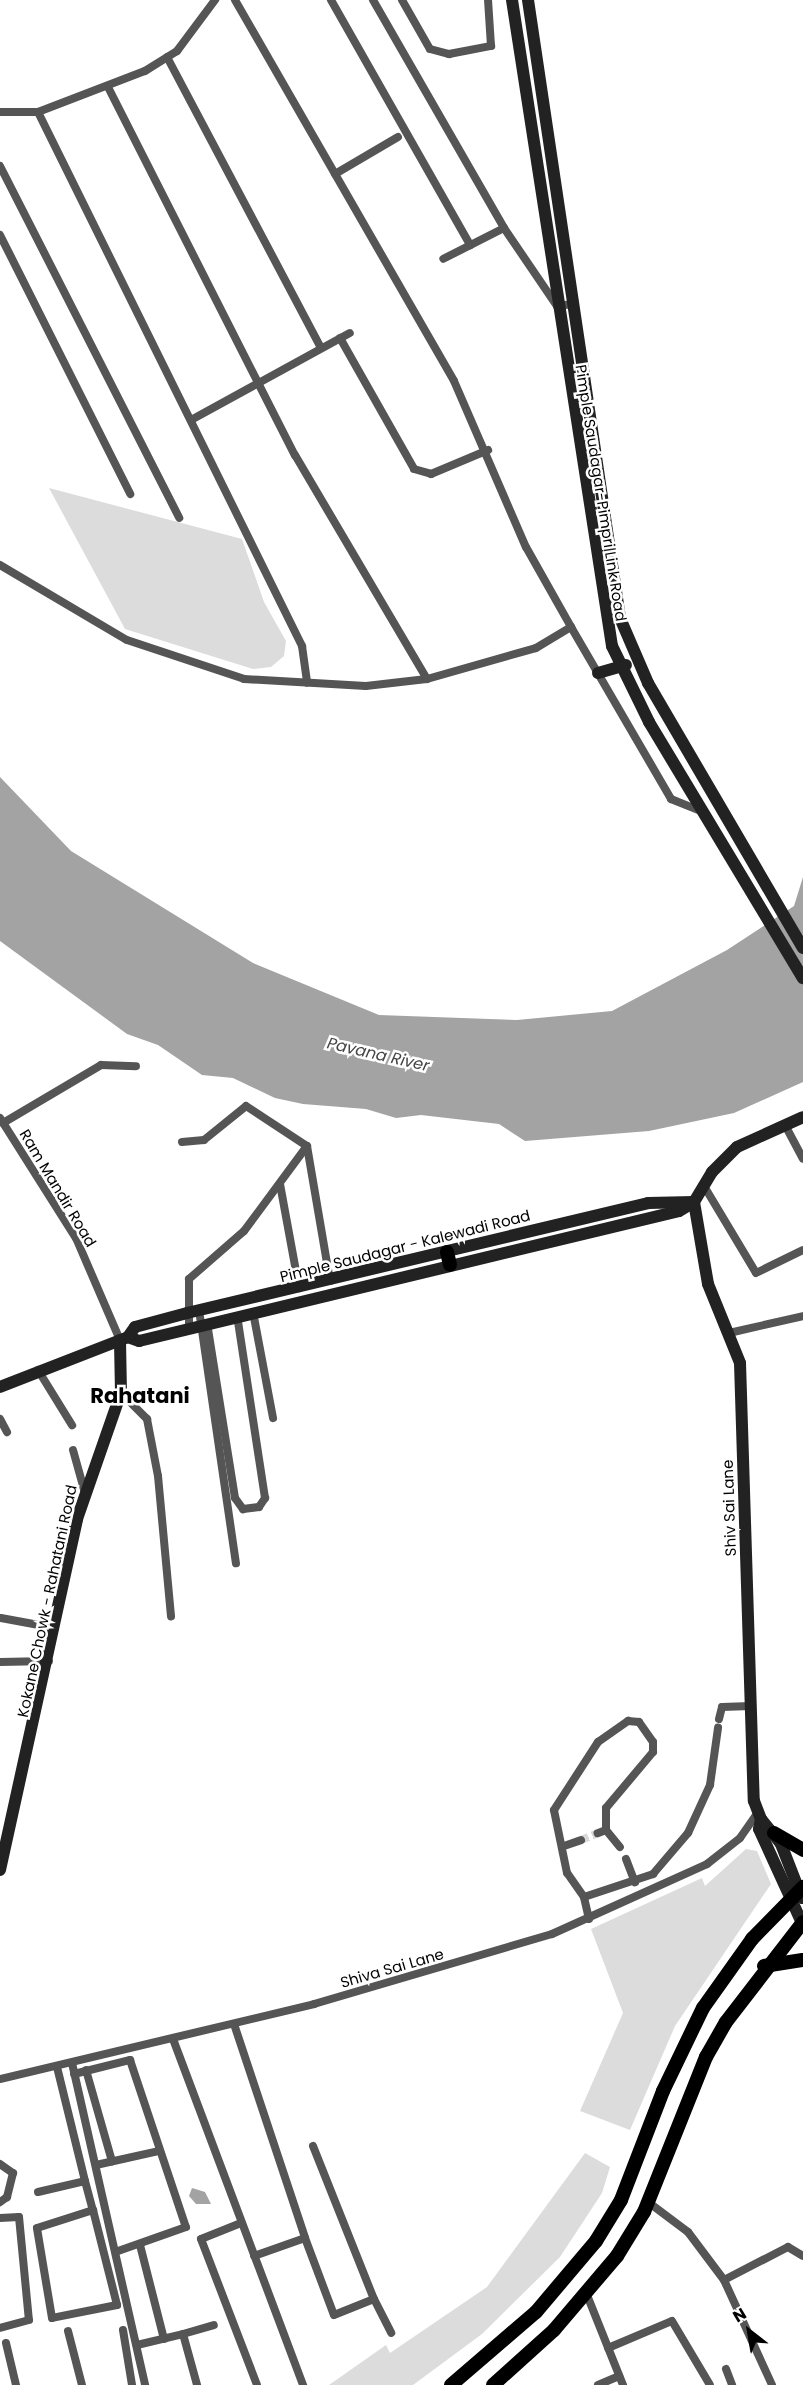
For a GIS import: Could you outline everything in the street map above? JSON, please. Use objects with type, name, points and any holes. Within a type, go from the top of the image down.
[{"type":"main road","points":[[774,1833],[803,1850]]},
{"type":"main road","points":[[451,2385],[536,2312],[596,2241],[621,2200],[663,2091],[704,2008],[752,1939],[800,1894]]},
{"type":"main road","points":[[493,2385],[586,2295],[648,2202],[706,2057],[764,1967],[802,1924]]},
{"type":"main road","points":[[764,1967],[803,1960]]},
{"type":"street","points":[[0,112],[38,112],[109,89],[167,57],[215,0]]},
{"type":"street","points":[[235,0],[335,174],[488,450],[526,547],[571,627],[671,799],[703,812]]},
{"type":"street","points":[[331,0],[470,245]]},
{"type":"street","points":[[374,0],[504,228],[557,306],[573,304]]},
{"type":"street","points":[[402,0],[430,49],[449,54],[491,46],[488,0]]},
{"type":"street","name":"Pimple Saudagar-Pimpri Link Road","points":[[512,0],[604,621],[620,667],[703,812],[803,978]]},
{"type":"street","name":"Pimple Saudagar-Pimpri Link Road","points":[[528,0],[620,618],[637,662],[803,948]]},
{"type":"street","points":[[167,57],[321,348]]},
{"type":"street","points":[[109,89],[258,382],[427,679]]},
{"type":"street","points":[[38,112],[302,646],[307,683]]},
{"type":"street","points":[[335,174],[398,137]]},
{"type":"street","points":[[0,166],[179,518]]},
{"type":"street","points":[[443,259],[504,228]]},
{"type":"street","points":[[0,235],[130,494]]},
{"type":"street","points":[[191,420],[350,333]]},
{"type":"street","points":[[340,338],[414,469],[431,474],[488,450]]},
{"type":"street","points":[[0,565],[127,640],[244,679],[366,686],[427,679],[536,648],[571,627]]},
{"type":"street","points":[[598,673],[637,662]]},
{"type":"street","points":[[2,1120],[101,1065],[136,1066]]},
{"type":"street","points":[[182,1142],[204,1140],[246,1106],[308,1146],[330,1281]]},
{"type":"street","points":[[694,1202],[704,1186],[737,1147],[803,1117]]},
{"type":"street","name":"Ram Mandir Road","points":[[2,1120],[76,1238],[124,1338]]},
{"type":"street","points":[[785,1125],[803,1159]]},
{"type":"street","points":[[237,1316],[265,1498],[259,1507],[243,1509],[235,1498],[198,1325],[193,1312],[189,1279],[244,1231],[308,1146]]},
{"type":"street","points":[[280,1184],[299,1288]]},
{"type":"street","points":[[704,1186],[756,1274],[803,1250]]},
{"type":"street","name":"Pimple Saudagar - Kalewadi Road","points":[[0,1387],[38,1370],[124,1338],[135,1328],[193,1312],[330,1281],[679,1211],[694,1202]]},
{"type":"street","name":"Shiv Sai Lane","points":[[694,1202],[708,1284],[740,1363],[751,1706],[759,1829],[800,1894]]},
{"type":"street","name":"Pimple Saudagar - Kalewadi Road","points":[[124,1338],[140,1341],[448,1258]]},
{"type":"street","points":[[253,1312],[273,1418]]},
{"type":"street","points":[[729,1333],[803,1316]]},
{"type":"street","points":[[198,1325],[236,1563]]},
{"type":"street","name":"Kokane Chowk - Rahatani Road","points":[[1,1864],[49,1661],[85,1493],[121,1393],[124,1338]]},
{"type":"street","points":[[38,1370],[72,1425]]},
{"type":"street","points":[[121,1393],[147,1419],[158,1476],[171,1616]]},
{"type":"street","points":[[0,1419],[7,1432]]},
{"type":"street","points":[[73,1450],[85,1493]]},
{"type":"street","points":[[1,1618],[55,1628]]},
{"type":"street","points":[[0,1662],[49,1661]]},
{"type":"street","points":[[584,1897],[635,1882],[653,1874],[699,1814],[710,1785],[722,1707],[751,1706]]},
{"type":"street","points":[[589,1919],[584,1897],[567,1873],[564,1846],[554,1818],[562,1796],[598,1742],[634,1721],[644,1728],[654,1749],[606,1808],[602,1832],[620,1847]]},
{"type":"street","points":[[759,1815],[774,1833],[800,1894],[802,1924]]},
{"type":"street","name":"Shiva Sai Lane","points":[[0,2079],[234,2024],[431,1971],[589,1919],[707,1864],[740,1838],[759,1815]]},
{"type":"street","points":[[564,1846],[581,1840]]},
{"type":"street","points":[[626,1859],[635,1882]]},
{"type":"street","points":[[234,2024],[305,2238],[334,2315],[374,2300]]},
{"type":"street","points":[[173,2039],[303,2385]]},
{"type":"street","points":[[74,2074],[130,2060],[186,2227],[118,2251]]},
{"type":"street","points":[[72,2063],[118,2251],[145,2385]]},
{"type":"street","points":[[57,2067],[117,2304],[52,2318],[37,2228],[93,2210]]},
{"type":"street","points":[[86,2070],[112,2161]]},
{"type":"street","points":[[313,2146],[374,2300],[391,2333]]},
{"type":"street","points":[[96,2165],[159,2151]]},
{"type":"street","points":[[0,2164],[13,2173],[7,2197],[0,2202]]},
{"type":"street","points":[[38,2192],[85,2181]]},
{"type":"street","points":[[648,2202],[688,2232],[724,2280],[772,2385]]},
{"type":"street","points":[[0,2218],[19,2217],[29,2320],[0,2328]]},
{"type":"street","points":[[241,2223],[201,2239],[257,2385]]},
{"type":"street","points":[[254,2256],[305,2238]]},
{"type":"street","points":[[140,2245],[164,2338]]},
{"type":"street","points":[[724,2280],[788,2247],[803,2256]]},
{"type":"street","points":[[586,2295],[623,2385]]},
{"type":"street","points":[[608,2348],[672,2321],[710,2385]]},
{"type":"street","points":[[137,2345],[214,2325]]},
{"type":"street","points":[[123,2330],[132,2385]]},
{"type":"street","points":[[68,2331],[82,2385]]},
{"type":"street","points":[[183,2334],[197,2385]]},
{"type":"street","points":[[6,2343],[16,2385]]},
{"type":"street","points":[[726,2369],[732,2385]]},
{"type":"street","points":[[598,2385],[619,2376]]},
{"type":"shaded area","points":[[49,488],[242,539],[264,602],[286,641],[284,656],[271,667],[253,669],[125,629]]},
{"type":"shaded area","points":[[746,1849],[757,1851],[771,1884],[675,2026],[630,2130],[580,2111],[623,2013],[591,1929],[702,1878],[705,1886]]},
{"type":"shaded area","points":[[585,2153],[610,2167],[602,2193],[560,2257],[482,2334],[413,2385],[329,2385],[386,2345],[390,2353],[487,2287]]},
{"type":"water","name":"Pavana River","points":[[0,777],[71,851],[253,963],[379,1015],[517,1020],[612,1011],[727,950],[794,906],[803,877],[803,1082],[734,1113],[649,1131],[525,1141],[499,1124],[421,1115],[396,1118],[366,1109],[303,1104],[275,1098],[233,1078],[202,1075],[158,1045],[127,1034],[0,941]]},
{"type":"water","points":[[192,2188],[205,2192],[211,2204],[196,2204],[189,2196]]},
{"type":"tunnel","points":[[581,1840],[598,1833]]},
{"type":"district","name":"Rahatani","points":[[140,1396]]}]
